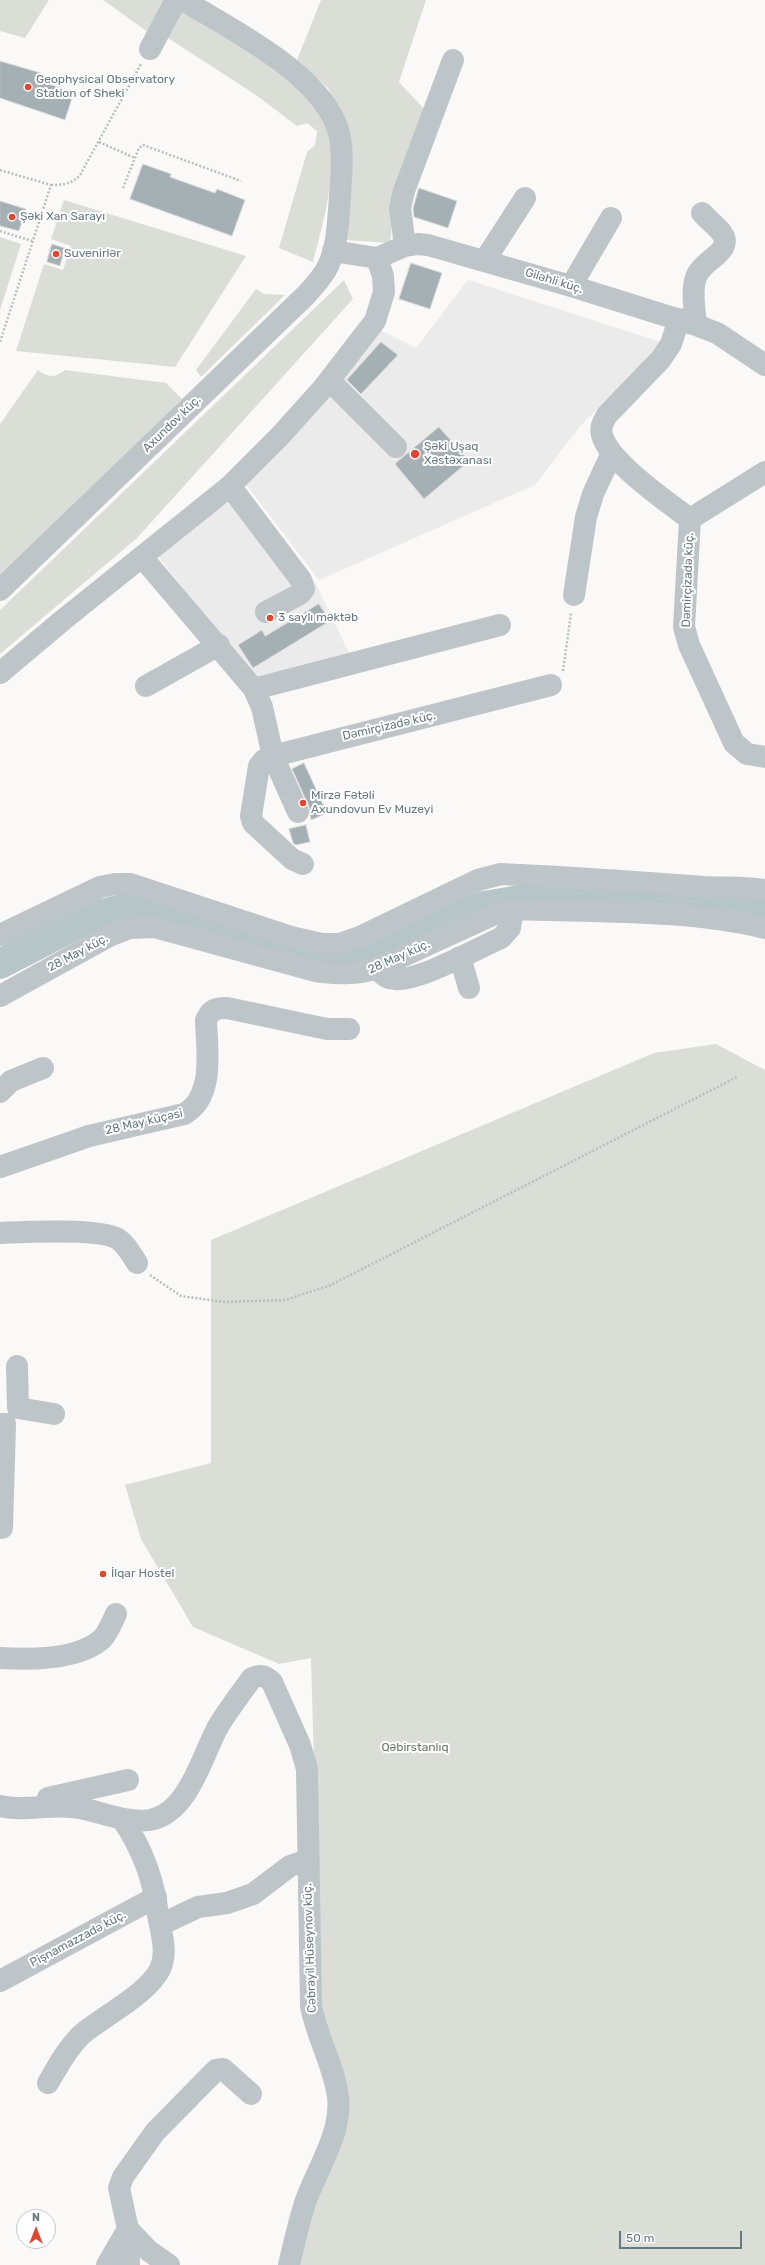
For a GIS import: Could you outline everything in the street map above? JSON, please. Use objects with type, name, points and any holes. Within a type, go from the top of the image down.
[{"type":"street","points":[[150,49],[176,0]]},
{"type":"street","name":"Axundov küç.","points":[[0,590],[306,295],[328,266],[333,251],[339,204],[342,151],[339,134],[327,104],[304,79],[286,66],[183,0]]},
{"type":"street","points":[[405,246],[400,222],[400,208],[404,191],[453,60]]},
{"type":"street","points":[[485,260],[525,198]]},
{"type":"street","points":[[688,322],[694,285],[698,273],[704,265],[724,250],[726,243],[725,237],[702,213]]},
{"type":"street","points":[[571,286],[611,218]]},
{"type":"street","name":"Giləhli küç.","points":[[377,258],[405,246],[418,244],[428,245],[485,260],[688,322],[718,333],[765,365]]},
{"type":"street","points":[[0,673],[142,556],[230,486],[280,436],[330,381],[363,339],[380,309],[384,292],[383,276],[377,258],[333,251]]},
{"type":"street","name":"Dəmirçizadə küç.","points":[[688,322],[661,359],[607,415],[601,426],[602,436],[612,453],[634,475],[690,519],[684,627],[689,645],[734,743],[747,754],[765,757]]},
{"type":"street","points":[[330,381],[396,447]]},
{"type":"street","points":[[574,595],[586,517],[593,494],[612,453]]},
{"type":"street","points":[[690,519],[765,472]]},
{"type":"street","points":[[230,486],[301,580],[304,589],[300,594],[266,612]]},
{"type":"street","points":[[142,556],[254,689],[262,707],[273,756],[298,812]]},
{"type":"street","points":[[254,689],[500,625]]},
{"type":"street","points":[[146,686],[218,645]]},
{"type":"street","name":"Dəmirçizadə küç.","points":[[273,756],[551,685]]},
{"type":"street","points":[[273,756],[264,760],[259,766],[251,816],[257,829],[292,859],[303,864]]},
{"type":"street","points":[[0,935],[100,887],[115,884],[130,884],[291,937],[322,944],[340,944],[360,937],[478,880],[501,874],[656,882],[706,887],[741,886],[765,890]]},
{"type":"street","points":[[377,968],[385,977],[395,980],[416,976],[460,957],[502,938],[510,928],[513,909]]},
{"type":"street","name":"28 May küç.","points":[[0,996],[109,936],[129,928],[154,927],[315,971],[341,975],[364,972],[377,968],[497,913],[513,909],[681,916],[720,919],[765,928]]},
{"type":"street","points":[[460,957],[469,988]]},
{"type":"street","name":"28 May küçəsi","points":[[0,1167],[89,1136],[184,1114],[194,1109],[202,1094],[207,1072],[206,1020],[210,1012],[217,1008],[227,1008],[327,1029],[349,1030]]},
{"type":"street","points":[[0,1092],[11,1082],[43,1068]]},
{"type":"street","points":[[0,1233],[70,1231],[117,1238],[126,1246],[137,1263]]},
{"type":"street","points":[[2,1528],[8,1419],[17,1366]]},
{"type":"street","points":[[8,1419],[54,1414]]},
{"type":"street","points":[[0,1658],[16,1659],[56,1656],[88,1649],[104,1638],[116,1614]]},
{"type":"street","name":"Cəbrayil Hüseynov küç.","points":[[122,1819],[150,1820],[172,1810],[182,1799],[219,1725],[252,1678],[259,1675],[265,1676],[272,1682],[300,1745],[307,1770],[307,1860],[311,2006],[315,2028],[332,2068],[338,2098],[337,2117],[332,2138],[305,2203],[289,2265]]},
{"type":"street","points":[[22,1807],[34,1802],[128,1780]]},
{"type":"street","points":[[0,1806],[72,1806],[98,1811],[122,1819],[135,1838],[144,1857],[156,1897],[164,1952],[160,1969],[150,1983],[81,2035],[66,2052],[48,2083]]},
{"type":"street","points":[[160,1926],[198,1907],[227,1903],[253,1894],[290,1866],[307,1860]]},
{"type":"street","name":"Pişnamazzadə küç.","points":[[0,1981],[156,1897]]},
{"type":"street","points":[[129,2265],[128,2229],[120,2196],[120,2188],[123,2177],[155,2132],[216,2070],[223,2069],[250,2094]]},
{"type":"street","points":[[107,2265],[128,2229]]},
{"type":"street","points":[[128,2229],[149,2251],[170,2265]]},
{"type":"path","points":[[0,170],[51,185],[65,185],[75,181],[99,142],[150,49]]},
{"type":"path","points":[[99,142],[135,158]]},
{"type":"path","points":[[123,188],[139,148],[148,146],[241,181]]},
{"type":"path","points":[[0,342],[51,185]]},
{"type":"path","points":[[0,231],[32,241]]},
{"type":"path","points":[[551,685],[560,678],[562,672],[574,595]]},
{"type":"path","points":[[137,1263],[154,1278],[181,1296],[224,1302],[285,1300],[331,1284],[369,1266],[737,1076]]},
{"type":"shaded area","name":"Şəki Uşaq Xəstəxanası","points":[[468,280],[664,343],[581,425],[535,485],[319,580],[245,483],[378,329],[416,348]]},
{"type":"shaded area","name":"3 saylı məktəb","points":[[241,485],[315,582],[350,655],[257,683],[159,557]]},
{"type":"green space","points":[[0,0],[49,0],[25,38],[0,31]]},
{"type":"green space","points":[[103,0],[166,0],[149,33]]},
{"type":"green space","points":[[321,0],[426,0],[399,82],[425,110],[396,186],[390,243],[346,240],[342,115],[328,88],[297,60]]},
{"type":"green space","points":[[182,11],[265,61],[287,77],[305,93],[319,110],[327,127],[330,144],[331,178],[329,195],[313,262],[279,248],[307,152],[315,145],[317,131],[307,123],[297,126],[256,95],[168,38]]},
{"type":"green space","points":[[64,200],[246,256],[175,367],[16,351],[44,264],[63,270],[71,246],[51,239]]},
{"type":"green space","points":[[0,237],[21,244],[0,310]]},
{"type":"green space","points":[[344,280],[353,299],[137,538],[0,654],[0,610]]},
{"type":"green space","points":[[256,289],[264,294],[285,295],[201,377],[196,370]]},
{"type":"green space","points":[[38,370],[48,376],[55,376],[65,370],[166,383],[182,399],[0,576],[0,424]]},
{"type":"green space","name":"Qəbirstanlıq","points":[[716,1044],[765,1070],[765,2265],[299,2265],[326,2167],[346,2123],[321,2008],[311,1658],[279,1664],[193,1627],[141,1539],[125,1485],[211,1463],[211,1240],[654,1053]]},
{"type":"building","name":"Geophysical Observatory Station of Sheki","points":[[0,61],[41,73],[39,81],[74,92],[65,120],[0,98]]},
{"type":"building","points":[[143,164],[171,174],[170,177],[215,193],[217,189],[245,200],[232,236],[130,199]]},
{"type":"building","points":[[419,188],[457,201],[448,228],[414,217],[413,209]]},
{"type":"building","name":"Şəki Xan Sarayı","points":[[0,201],[26,209],[19,231],[0,226]]},
{"type":"building","points":[[52,244],[65,248],[60,266],[47,262]]},
{"type":"building","points":[[411,263],[442,273],[430,309],[399,299]]},
{"type":"building","points":[[381,342],[398,355],[361,394],[347,380]]},
{"type":"building","points":[[439,427],[469,461],[424,499],[395,464]]},
{"type":"building","points":[[319,604],[330,621],[253,668],[238,645],[262,630],[265,636]]},
{"type":"building","points":[[304,763],[327,813],[311,820],[309,807],[292,769]]},
{"type":"building","points":[[306,825],[310,842],[296,845],[293,843],[289,829]]},
{"type":"waterway","points":[[0,964],[93,916],[130,907],[154,910],[298,954],[349,958],[410,936],[484,906],[532,898],[689,901],[765,909]]},
{"type":"place","name":"Geophysical Observatory Station of Sheki","points":[[28,87]]},
{"type":"place","name":"Şəki Xan Sarayı","points":[[12,217]]},
{"type":"place","name":"Suvenirlər","points":[[56,254]]},
{"type":"place","name":"Şəki Uşaq Xəstəxanası","points":[[415,454]]},
{"type":"place","name":"3 saylı məktəb","points":[[270,618]]},
{"type":"place","name":"Mirzə Fətəli Axundovun Ev Muzeyi","points":[[303,803]]},
{"type":"place","name":"İlqar Hostel","points":[[103,1574]]}]
